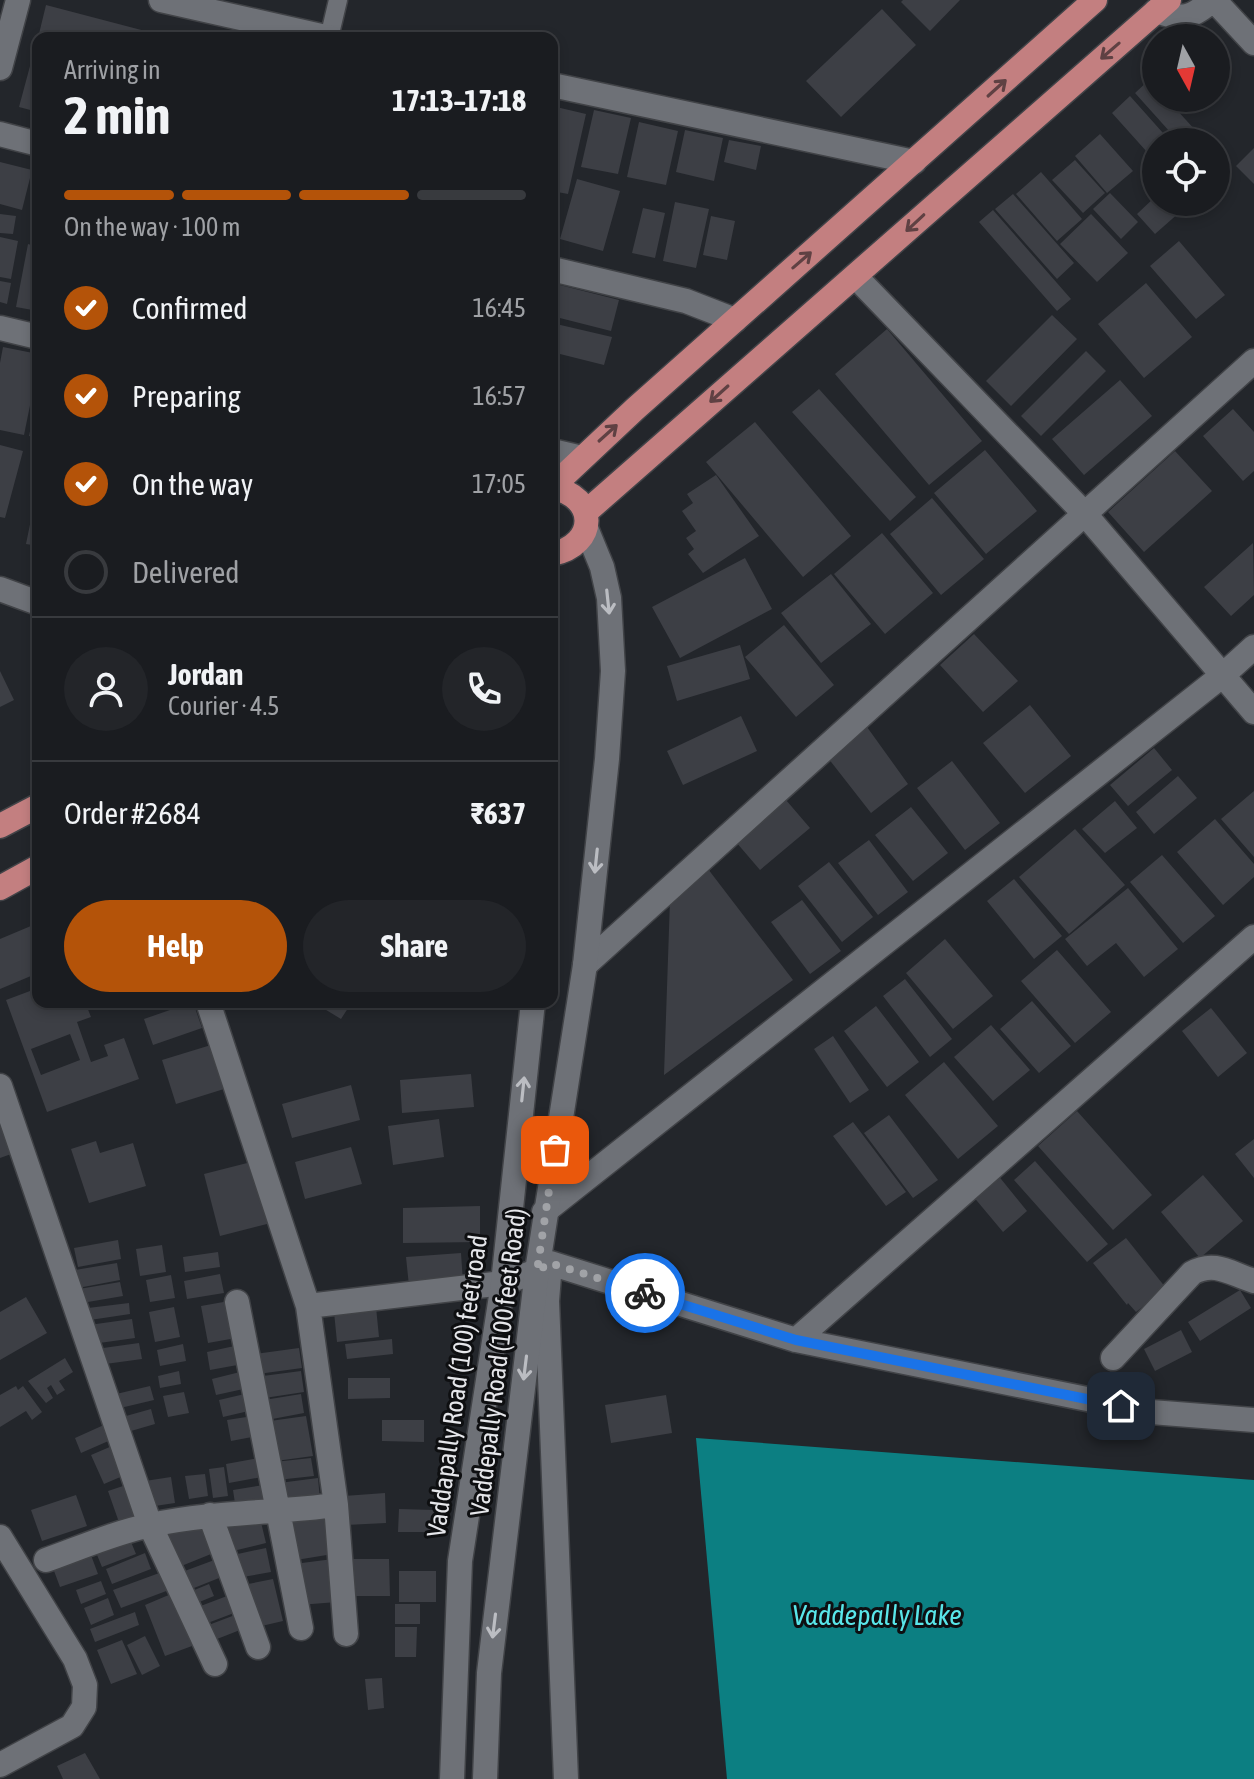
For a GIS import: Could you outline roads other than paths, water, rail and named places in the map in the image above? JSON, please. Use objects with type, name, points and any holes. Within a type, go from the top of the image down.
[{"type":"main road","points":[[558,482],[1095,0]]},
{"type":"main road","points":[[558,554],[568,551],[580,541],[586,520],[759,358],[856,277],[953,187],[1163,6]]},
{"type":"main road","points":[[558,489],[567,490],[579,499],[586,520]]},
{"type":"main road","points":[[0,826],[32,809]]},
{"type":"main road","points":[[0,888],[32,870]]},
{"type":"street","points":[[0,68],[18,0]]},
{"type":"street","points":[[161,0],[303,32]]},
{"type":"street","points":[[1163,6],[1176,18],[1192,16],[1214,0],[1254,43]]},
{"type":"street","points":[[558,86],[914,162]]},
{"type":"street","points":[[0,134],[32,142]]},
{"type":"street","points":[[558,270],[686,301],[735,320]]},
{"type":"street","points":[[856,277],[1084,513],[1254,712]]},
{"type":"street","points":[[0,328],[32,336]]},
{"type":"street","points":[[585,965],[1254,361]]},
{"type":"street","points":[[558,452],[582,458]]},
{"type":"street","name":"Vaddepally Road (100 feet Road)","points":[[485,1779],[489,1673],[543,1267],[544,1212],[585,965],[607,759],[613,671],[609,598],[586,520]]},
{"type":"street","points":[[0,589],[32,601]]},
{"type":"street","points":[[544,1212],[1223,675],[1254,647]]},
{"type":"street","points":[[796,1340],[1254,937]]},
{"type":"street","points":[[210,1008],[308,1306],[336,1505],[346,1634]]},
{"type":"street","name":"Vaddapally Road (100) feet road","points":[[452,1779],[460,1561],[503,1283],[532,1008]]},
{"type":"street","points":[[1,1094],[150,1525],[215,1664]]},
{"type":"street","points":[[1113,1358],[1192,1273],[1202,1267],[1217,1266],[1254,1281]]},
{"type":"street","points":[[543,1267],[547,1301],[566,1779]]},
{"type":"street","points":[[308,1306],[503,1283],[543,1267],[796,1340],[1151,1412],[1254,1420]]},
{"type":"street","points":[[237,1302],[301,1628]]},
{"type":"street","points":[[46,1560],[150,1525],[210,1515],[279,1512],[336,1505]]},
{"type":"street","points":[[210,1515],[258,1647]]},
{"type":"street","points":[[0,1537],[75,1659],[85,1685],[84,1707],[72,1726],[0,1765]]},
{"type":"lane","points":[[331,32],[338,0]]},
{"type":"water","name":"Vaddepally Lake","points":[[696,1438],[1254,1480],[1254,1779],[727,1779]]}]
